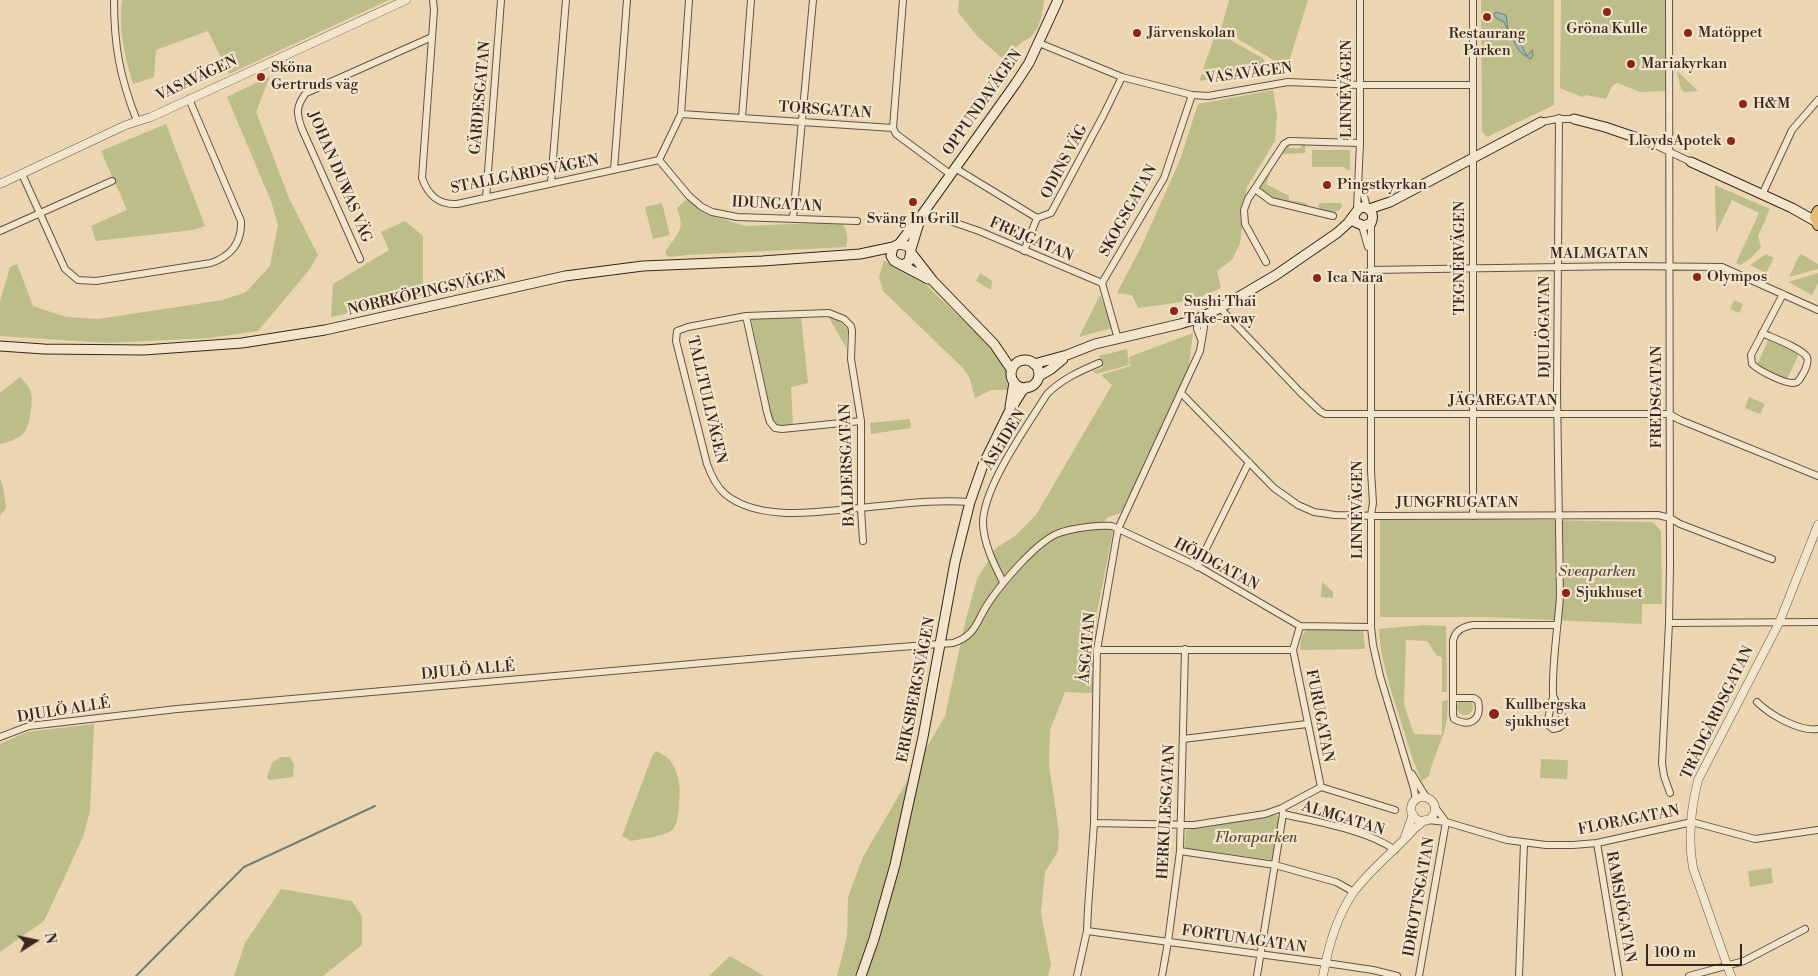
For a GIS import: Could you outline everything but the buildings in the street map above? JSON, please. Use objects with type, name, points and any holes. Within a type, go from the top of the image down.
[{"type":"main road","name":"OPPUNDAVÄGEN","points":[[896,245],[922,216],[1016,83],[1029,63],[1058,0]]},
{"type":"main road","points":[[1574,119],[1649,142]]},
{"type":"main road","points":[[1034,364],[1067,355],[1089,346],[1197,319],[1220,308],[1276,275],[1337,233],[1361,207],[1368,208],[1390,202],[1541,122]]},
{"type":"main road","points":[[1691,162],[1762,195],[1817,217]]},
{"type":"main road","points":[[1337,233],[1366,223],[1390,202]]},
{"type":"main road","points":[[1366,223],[1373,215],[1368,208]]},
{"type":"main road","points":[[1355,212],[1355,222],[1366,223]]},
{"type":"main road","name":"OPPUNDAVÄGEN","points":[[911,252],[914,235],[922,216]]},
{"type":"main road","points":[[932,281],[903,264],[897,263],[892,258],[891,253],[896,245],[906,244],[932,281],[994,344],[1011,369],[1011,376],[1014,382],[1020,387],[1027,388],[1033,385],[1039,376],[1067,355]]},
{"type":"main road","name":"NORRKÖPINGSVÄGEN","points":[[0,346],[44,349],[134,350],[242,343],[325,330],[516,286],[605,270],[642,266],[762,262],[860,254],[896,245]]},
{"type":"main road","points":[[903,264],[909,261],[911,252]]},
{"type":"main road","name":"NORRKÖPINGSVÄGEN","points":[[860,254],[892,258]]},
{"type":"main road","points":[[994,344],[1020,361]]},
{"type":"main road","points":[[1011,369],[1020,361],[1029,361],[1038,369],[1039,376]]},
{"type":"main road","name":"ERIKSBERGSVÄGEN","points":[[1009,412],[1014,382]]},
{"type":"main road","name":"ERIKSBERGSVÄGEN","points":[[861,976],[896,865],[923,737],[955,562],[970,502],[983,465],[1009,412],[1022,391],[1027,388]]},
{"type":"street","points":[[114,0],[116,51],[127,97],[137,121]]},
{"type":"street","name":"VASAVÄGEN","points":[[0,184],[406,0]]},
{"type":"street","name":"STALLGÅRDSVÄGEN","points":[[433,0],[422,178],[430,195],[448,204],[457,204],[659,160]]},
{"type":"street","name":"GÄRDESGATAN","points":[[486,198],[501,0]]},
{"type":"street","points":[[550,183],[566,0]]},
{"type":"street","points":[[614,170],[627,0]]},
{"type":"street","points":[[659,160],[681,114],[689,0]]},
{"type":"street","points":[[742,118],[751,0]]},
{"type":"street","points":[[793,219],[813,0]]},
{"type":"street","points":[[893,128],[903,0]]},
{"type":"street","name":"LINNÉVÄGEN","points":[[1355,212],[1359,178],[1360,143],[1360,0]]},
{"type":"street","name":"TEGNÉRVÄGEN","points":[[1472,516],[1473,0]]},
{"type":"street","name":"FREDSGATAN","points":[[1669,0],[1670,518],[1669,623],[1662,763],[1670,793]]},
{"type":"street","name":"JOHAN DUWAS VÄG","points":[[360,260],[302,129],[297,117],[297,111],[306,93],[432,37]]},
{"type":"street","name":"VASAVÄGEN","points":[[1039,42],[1122,77],[1192,95],[1208,96],[1288,82],[1360,85],[1472,85]]},
{"type":"street","name":"ODINS VÄG","points":[[1024,251],[1037,218],[1051,213],[1095,132],[1122,77]]},
{"type":"street","name":"SKOGSGATAN","points":[[1102,283],[1164,178],[1192,95]]},
{"type":"street","points":[[22,174],[65,269],[78,280],[96,281],[211,263],[228,254],[234,248],[240,235],[241,221],[189,99]]},
{"type":"street","points":[[1762,195],[1792,130],[1818,100]]},
{"type":"street","name":"TORSGATAN","points":[[681,114],[893,128],[896,134],[953,171],[1037,218]]},
{"type":"street","points":[[1541,122],[1559,118],[1574,119]]},
{"type":"street","name":"DJULÖGATAN","points":[[1553,697],[1560,596],[1558,414],[1559,118]]},
{"type":"street","points":[[1266,262],[1245,224],[1245,204],[1284,144],[1289,141],[1360,143]]},
{"type":"street","points":[[1649,142],[1691,162]]},
{"type":"street","name":"IDUNGATAN","points":[[659,160],[689,196],[702,207],[712,212],[737,217],[857,221]]},
{"type":"street","name":"LINNÉVÄGEN","points":[[1359,178],[1368,208]]},
{"type":"street","points":[[0,231],[112,181]]},
{"type":"street","points":[[1254,189],[1271,201],[1333,216]]},
{"type":"street","name":"FREJGATAN","points":[[950,221],[1102,283]]},
{"type":"street","name":"LINNÉVÄGEN","points":[[1366,223],[1370,251],[1373,503],[1371,515],[1371,627],[1375,658],[1416,800]]},
{"type":"street","name":"MALMGATAN","points":[[1370,270],[1722,266],[1818,310]]},
{"type":"street","points":[[1102,283],[1118,339]]},
{"type":"street","points":[[1762,333],[1800,351],[1807,357],[1808,362],[1799,381],[1795,383],[1787,382],[1756,368],[1752,364],[1751,355],[1762,333],[1783,294]]},
{"type":"street","name":"JÄGAREGATAN","points":[[1220,308],[1325,414],[1670,414],[1680,420],[1818,476]]},
{"type":"street","name":"TALLTULLVÄGEN","points":[[851,359],[851,326],[837,315],[829,313],[746,316],[677,331],[676,341],[712,478],[725,494],[738,502],[767,511],[785,513],[970,502]]},
{"type":"street","points":[[746,316],[767,412],[770,422],[775,428],[782,429],[862,421]]},
{"type":"street","name":"ÅSGATAN","points":[[1077,976],[1087,931],[1094,822],[1097,650],[1118,529],[1198,356],[1202,340],[1197,329],[1197,319]]},
{"type":"street","name":"BALDERSGATAN","points":[[851,359],[862,421],[861,508],[863,540]]},
{"type":"street","name":"ÅSLIDEN","points":[[1004,582],[988,550],[983,522],[990,494],[1000,470],[1047,394],[1067,378],[1099,363]]},
{"type":"street","name":"JUNGFRUGATAN","points":[[1181,393],[1274,488],[1298,505],[1323,514],[1382,516],[1658,516],[1670,518],[1680,524],[1772,559]]},
{"type":"street","points":[[1197,566],[1249,462]]},
{"type":"street","name":"HÖJDGATAN","points":[[1004,582],[1038,548],[1058,533],[1102,525],[1112,526],[1197,566],[1300,626],[1371,627]]},
{"type":"street","name":"TRÄDGÅRDSGATAN","points":[[1731,976],[1693,868],[1690,851],[1693,799],[1698,780],[1779,623],[1818,525]]},
{"type":"street","points":[[940,643],[952,643],[970,635],[987,604],[1004,582]]},
{"type":"street","points":[[1669,623],[1818,622]]},
{"type":"street","points":[[1454,698],[1474,698],[1478,701],[1477,718],[1470,722],[1457,721],[1454,718],[1453,641],[1456,632],[1461,628],[1474,625],[1557,625]]},
{"type":"street","points":[[1097,650],[1293,650],[1300,626]]},
{"type":"street","name":"DJULÖ ALLÉ","points":[[0,737],[29,726],[177,709],[940,643]]},
{"type":"street","name":"HERKULESGATAN","points":[[1162,976],[1180,851],[1185,649]]},
{"type":"street","name":"FURUGATAN","points":[[1293,650],[1321,787]]},
{"type":"street","points":[[1757,702],[1766,711],[1801,728],[1818,729]]},
{"type":"street","points":[[1184,739],[1307,724]]},
{"type":"street","name":"LINNÉVÄGEN","points":[[1407,764],[1426,797]]},
{"type":"street","points":[[1094,822],[1194,825],[1282,811],[1321,787],[1395,810]]},
{"type":"street","points":[[1404,841],[1413,814],[1412,806],[1416,800],[1426,797],[1431,800],[1446,822]]},
{"type":"street","points":[[1324,976],[1331,937],[1340,915],[1354,892],[1414,829],[1433,815],[1435,807]]},
{"type":"street","points":[[1257,976],[1282,811]]},
{"type":"street","name":"ALMGATAN","points":[[1282,811],[1384,842],[1395,850]]},
{"type":"street","points":[[1413,814],[1417,819],[1426,820]]},
{"type":"street","name":"FLORAGATAN","points":[[1426,820],[1446,822],[1495,837],[1524,843],[1573,845],[1597,843],[1692,822],[1755,838],[1818,830]]},
{"type":"street","name":"IDROTTSGATAN","points":[[1419,976],[1446,822]]},
{"type":"street","points":[[1519,976],[1524,843]]},
{"type":"street","name":"RAMSJÖGATAN","points":[[1597,843],[1619,976]]},
{"type":"street","points":[[1180,851],[1275,865],[1336,882],[1354,892]]},
{"type":"street","points":[[1689,976],[1744,961],[1804,929]]},
{"type":"street","name":"FORTUNAGATAN","points":[[1087,931],[1326,963],[1373,970],[1397,976]]},
{"type":"green space","points":[[122,0],[389,0],[229,74],[208,31],[156,50],[154,77],[133,84],[122,32]]},
{"type":"green space","points":[[959,0],[1044,0],[1037,29],[1030,38],[1022,42],[1003,59],[977,36],[958,12]]},
{"type":"green space","points":[[1229,0],[1308,0],[1287,68],[1221,29]]},
{"type":"green space","points":[[1481,0],[1554,0],[1554,105],[1487,137],[1482,131]]},
{"type":"green space","points":[[1561,0],[1666,0],[1666,91],[1640,92],[1617,83],[1612,86],[1606,99],[1586,95],[1582,97],[1560,88]]},
{"type":"green space","points":[[1216,32],[1264,59],[1266,71],[1199,81]]},
{"type":"green space","points":[[1677,71],[1698,91],[1684,92],[1681,89]]},
{"type":"green space","points":[[270,76],[256,112],[289,198],[318,255],[310,269],[258,331],[210,338],[107,343],[0,336],[0,301],[10,267],[17,264],[33,306],[66,317],[98,319],[223,300],[246,292],[270,266],[278,225],[271,201],[227,97]]},
{"type":"green space","points":[[1273,90],[1277,116],[1275,141],[1247,187],[1240,243],[1232,260],[1217,271],[1221,288],[1170,304],[1138,308],[1132,295],[1117,293],[1141,247],[1180,160],[1198,104]]},
{"type":"green space","points":[[166,124],[205,226],[193,230],[96,241],[91,226],[127,210],[101,151]]},
{"type":"green space","points":[[1289,144],[1289,148],[1301,148],[1301,144],[1305,144],[1305,153],[1282,154],[1272,169],[1266,184],[1289,196],[1289,200],[1306,203],[1309,208],[1273,199],[1260,191],[1259,186],[1281,149]]},
{"type":"green space","points":[[1312,150],[1350,150],[1350,170],[1344,167],[1312,167]]},
{"type":"green space","points":[[1715,185],[1770,209],[1758,236],[1761,247],[1741,265],[1736,263],[1759,213],[1732,200],[1716,233]]},
{"type":"green space","points":[[687,199],[707,214],[745,226],[841,222],[847,234],[846,247],[670,257],[666,255],[666,251],[677,236],[681,222],[677,208]]},
{"type":"green space","points":[[662,203],[670,235],[653,239],[645,207]]},
{"type":"green space","points":[[1321,203],[1341,203],[1342,207],[1340,210],[1328,212],[1319,208],[1318,205]]},
{"type":"green space","points":[[405,221],[423,236],[423,297],[331,317],[333,284],[389,250],[381,232]]},
{"type":"green space","points":[[1766,254],[1774,258],[1766,273],[1750,265]]},
{"type":"green space","points":[[1801,254],[1818,264],[1818,269],[1789,277],[1799,256]]},
{"type":"green space","points":[[884,260],[895,268],[917,276],[999,355],[1006,370],[1008,390],[991,390],[975,398],[970,379],[964,369],[883,291],[879,277]]},
{"type":"green space","points":[[980,273],[992,281],[991,290],[976,281]]},
{"type":"green space","points":[[1818,273],[1818,283],[1812,295],[1788,282]]},
{"type":"green space","points":[[1100,295],[1112,328],[1079,337]]},
{"type":"green space","points":[[1734,300],[1743,304],[1739,313],[1730,309]]},
{"type":"green space","points":[[828,316],[838,319],[848,330],[846,348]]},
{"type":"green space","points":[[801,317],[808,383],[791,387],[793,425],[777,425],[773,421],[770,412],[751,318]]},
{"type":"green space","points":[[1193,333],[1189,367],[1123,512],[1106,518],[1103,527],[1113,531],[1097,612],[1093,693],[1065,692],[1050,730],[1049,765],[1059,832],[1058,851],[1045,872],[1041,913],[1051,964],[1048,976],[837,976],[847,937],[848,897],[863,857],[945,716],[966,619],[977,579],[996,548],[1015,536],[1036,515],[1112,385],[1101,375],[1130,366],[1129,357]]},
{"type":"green space","points":[[1769,338],[1800,352],[1787,379],[1757,365]]},
{"type":"green space","points":[[1127,349],[1129,365],[1096,374],[1093,371],[1102,368],[1102,361],[1099,356]]},
{"type":"green space","points":[[20,377],[28,386],[32,397],[29,421],[25,432],[20,436],[12,441],[0,444],[0,393]]},
{"type":"green space","points":[[1749,397],[1765,404],[1760,414],[1745,408]]},
{"type":"green space","points":[[910,419],[911,428],[871,434],[870,423]]},
{"type":"green space","points":[[0,479],[3,486],[6,508],[0,516]]},
{"type":"green space","name":"Sveaparken","points":[[1380,517],[1653,522],[1661,531],[1662,604],[1642,604],[1642,624],[1485,617],[1380,617]]},
{"type":"green space","points":[[1322,582],[1333,592],[1333,598],[1321,597]]},
{"type":"green space","points":[[1423,625],[1446,626],[1447,692],[1442,692],[1442,657],[1437,656],[1427,641],[1406,640],[1404,705],[1414,734],[1442,735],[1442,701],[1448,700],[1447,721],[1442,737],[1429,776],[1422,781],[1415,766],[1386,674],[1381,652],[1379,629]]},
{"type":"green space","points":[[1308,629],[1361,629],[1363,631],[1365,649],[1300,650],[1302,636]]},
{"type":"green space","points":[[1462,699],[1468,699],[1473,704],[1471,713],[1462,715],[1457,710],[1457,704]]},
{"type":"green space","points":[[94,724],[90,811],[83,837],[44,921],[0,952],[0,744],[27,732]]},
{"type":"green space","points":[[656,751],[670,761],[677,775],[680,791],[677,820],[674,828],[669,832],[659,836],[631,841],[622,836],[653,754]]},
{"type":"green space","points":[[280,757],[290,757],[294,765],[293,777],[269,780],[267,777],[272,763]]},
{"type":"green space","points":[[1541,759],[1568,760],[1567,779],[1540,778]]},
{"type":"green space","name":"Floraparken","points":[[1277,815],[1279,819],[1272,860],[1185,848],[1186,831],[1194,827]]},
{"type":"green space","points":[[1771,868],[1773,883],[1750,887],[1748,871]]},
{"type":"green space","points":[[281,889],[352,901],[362,917],[362,945],[323,976],[234,976],[245,943]]},
{"type":"green space","points":[[730,956],[764,976],[709,976]]},
{"type":"water","points":[[1496,12],[1506,15],[1507,29],[1504,22],[1494,15]]},
{"type":"water","points":[[1513,37],[1519,41],[1527,56],[1532,50],[1533,55],[1531,59],[1525,56],[1519,50]]},
{"type":"waterway","points":[[136,976],[244,867],[375,806]]},
{"type":"place","name":"Gröna Kulle","points":[[1607,12]]},
{"type":"place","name":"Restaurang Parken","points":[[1487,17]]},
{"type":"place","name":"Järvenskolan","points":[[1137,33]]},
{"type":"place","name":"Matöppet","points":[[1688,33]]},
{"type":"place","name":"Mariakyrkan","points":[[1631,64]]},
{"type":"place","name":"Sköna Gertruds väg","points":[[261,77]]},
{"type":"place","name":"H&M","points":[[1743,104]]},
{"type":"place","name":"LloydsApotek","points":[[1731,141]]},
{"type":"place","name":"Pingstkyrkan","points":[[1327,185]]},
{"type":"place","name":"Sväng In Grill","points":[[913,202]]},
{"type":"place","name":"Olympos","points":[[1697,277]]},
{"type":"place","name":"Ica Nära","points":[[1317,278]]},
{"type":"place","name":"Sushi Thai Take-away","points":[[1174,311]]},
{"type":"place","name":"Sjukhuset","points":[[1566,593]]},
{"type":"place","name":"Kullbergska sjukhuset","points":[[1494,714]]}]
